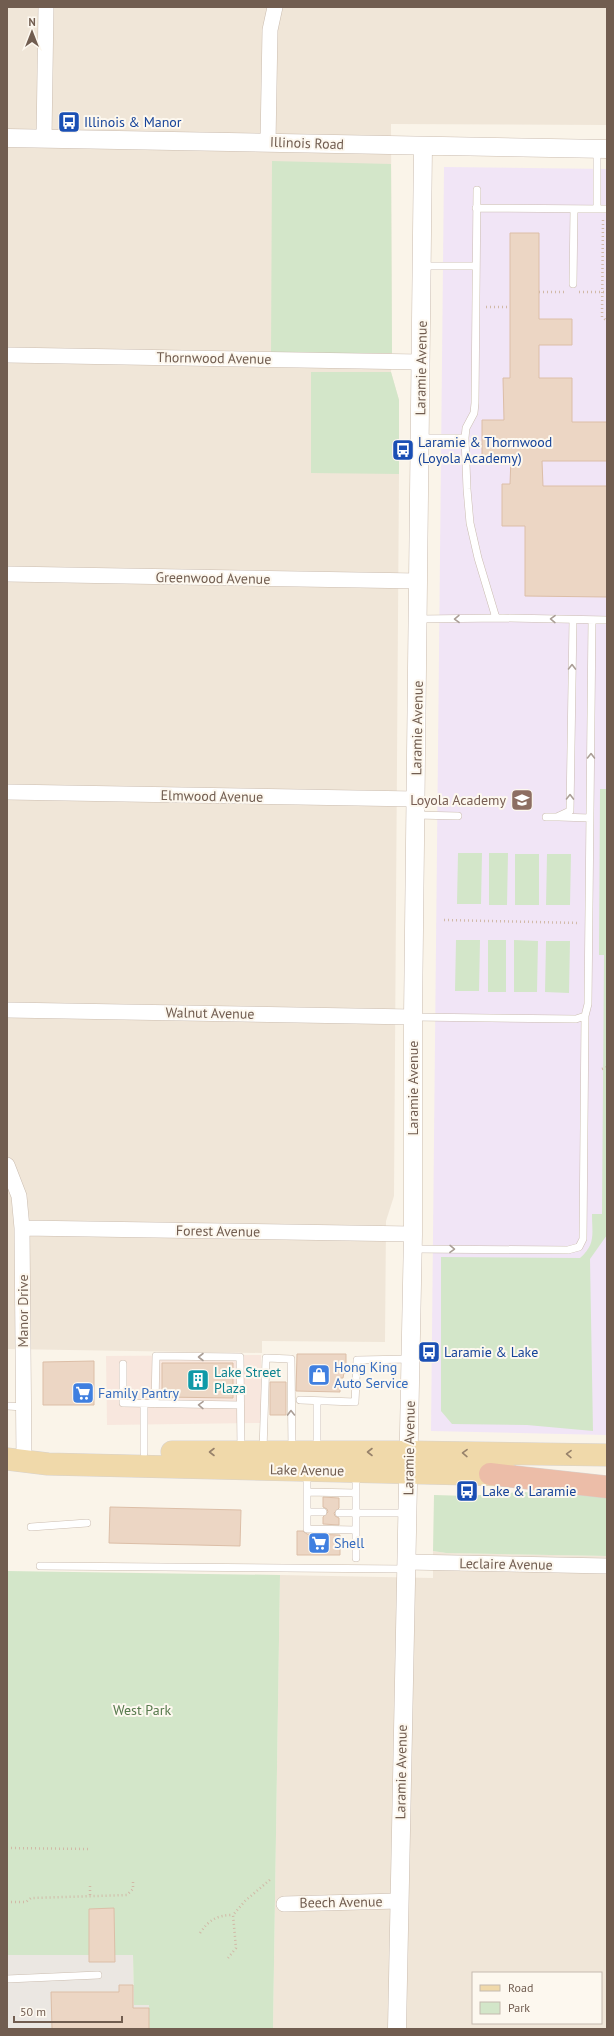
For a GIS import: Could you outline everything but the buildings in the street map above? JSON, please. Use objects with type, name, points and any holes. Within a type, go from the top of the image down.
[{"type":"highway","points":[[490,1474],[607,1487]]},
{"type":"main road","name":"Lake Avenue","points":[[16,1457],[144,1453],[292,1452],[312,1461],[356,1471],[409,1462],[490,1474],[607,1476]]},
{"type":"main road","name":"Lake Avenue","points":[[16,1457],[48,1464],[312,1461],[409,1462],[607,1455]]},
{"type":"street","points":[[44,138],[46,7]]},
{"type":"street","points":[[268,142],[270,30],[275,7]]},
{"type":"street","name":"Illinois Road","points":[[7,138],[268,142],[423,147],[602,149]]},
{"type":"street","name":"Laramie Avenue","points":[[397,2029],[398,1901],[413,1242],[413,1017],[423,147]]},
{"type":"street","name":"Thornwood Avenue","points":[[7,355],[421,362]]},
{"type":"street","name":"Greenwood Avenue","points":[[7,574],[419,581]]},
{"type":"street","name":"Elmwood Avenue","points":[[7,792],[416,807]]},
{"type":"street","name":"Walnut Avenue","points":[[7,1010],[413,1017]]},
{"type":"street","name":"Manor Drive","points":[[7,1165],[19,1196],[22,1228],[24,1406],[16,1457]]},
{"type":"street","name":"Forest Avenue","points":[[22,1228],[413,1242]]},
{"type":"street","name":"Leclaire Avenue","points":[[406,1566],[607,1566]]},
{"type":"street","name":"Beech Avenue","points":[[284,1904],[398,1901]]},
{"type":"lane","points":[[476,208],[602,209],[602,149]]},
{"type":"lane","points":[[477,190],[475,403],[474,414],[466,428],[464,438],[470,523],[478,558],[496,618]]},
{"type":"lane","points":[[573,284],[574,209]]},
{"type":"lane","points":[[422,266],[476,266]]},
{"type":"lane","points":[[420,438],[464,438]]},
{"type":"lane","points":[[418,619],[496,618],[607,620]]},
{"type":"lane","points":[[557,817],[570,811],[573,620]]},
{"type":"lane","points":[[413,1242],[568,1250],[579,1248],[583,1239],[585,1016],[588,1004],[592,620]]},
{"type":"lane","points":[[416,807],[458,816]]},
{"type":"lane","points":[[546,817],[590,820]]},
{"type":"lane","points":[[413,1017],[576,1019],[585,1016]]},
{"type":"lane","points":[[155,1404],[156,1356],[240,1357],[241,1452]]},
{"type":"lane","points":[[263,1452],[266,1358],[291,1359],[292,1452]]},
{"type":"lane","points":[[300,1400],[355,1402],[357,1360],[411,1359]]},
{"type":"lane","points":[[123,1364],[123,1403],[240,1405]]},
{"type":"lane","points":[[318,1401],[312,1461],[307,1492],[307,1529],[356,1530]]},
{"type":"lane","points":[[144,1404],[144,1453]]},
{"type":"lane","points":[[7,1406],[24,1406]]},
{"type":"lane","points":[[356,1471],[356,1558]]},
{"type":"lane","points":[[307,1492],[356,1493]]},
{"type":"lane","points":[[307,1512],[323,1512]]},
{"type":"lane","points":[[339,1513],[408,1513]]},
{"type":"lane","points":[[30,1527],[87,1523]]},
{"type":"lane","points":[[40,1566],[406,1566]]},
{"type":"lane","points":[[7,1979],[98,1975]]},
{"type":"path","points":[[602,209],[602,317],[607,321]]},
{"type":"path","points":[[476,307],[510,307]]},
{"type":"path","points":[[444,920],[582,924]]},
{"type":"path","points":[[602,1069],[607,1067]]},
{"type":"path","points":[[7,1848],[90,1849]]},
{"type":"path","points":[[228,1958],[236,1948],[233,1915],[245,1901],[272,1878]]},
{"type":"path","points":[[7,1902],[26,1902],[31,1898],[127,1895],[133,1889],[132,1881]]},
{"type":"path","points":[[90,1886],[90,1896]]},
{"type":"path","points":[[200,1933],[211,1919],[222,1915],[233,1915]]},
{"type":"shaded area","points":[[7,7],[607,7],[607,125],[391,124],[391,372],[399,400],[399,474],[394,1196],[386,1221],[385,1342],[262,1341],[262,1353],[7,1349]]},
{"type":"shaded area","name":"Loyola Academy","points":[[444,167],[607,169],[607,1435],[431,1431]]},
{"type":"shaded area","name":"Lake Street Plaza","points":[[261,1355],[261,1423],[107,1425],[106,1356]]},
{"type":"shaded area","points":[[433,1551],[446,1553],[607,1556],[607,2029],[273,2029],[280,1575],[433,1578]]},
{"type":"shaded area","points":[[7,1955],[133,1955],[134,2005],[149,2005],[149,2029],[7,2029]]},
{"type":"green space","points":[[272,161],[391,164],[392,353],[271,353]]},
{"type":"green space","points":[[311,372],[391,372],[399,400],[399,474],[311,473]]},
{"type":"green space","points":[[600,789],[607,789],[607,1235],[590,1259],[593,1431],[527,1425],[452,1424],[441,1411],[441,1257],[580,1258],[589,1248],[591,1243],[592,1214],[602,1214],[604,955],[599,955]]},
{"type":"green space","points":[[458,853],[482,853],[481,904],[457,904]]},
{"type":"green space","points":[[489,853],[508,853],[507,905],[489,905]]},
{"type":"green space","points":[[515,854],[539,854],[539,905],[515,905]]},
{"type":"green space","points":[[547,854],[571,854],[570,905],[546,905]]},
{"type":"green space","points":[[456,940],[480,940],[479,991],[455,991]]},
{"type":"green space","points":[[488,940],[506,940],[506,992],[488,992]]},
{"type":"green space","points":[[514,940],[538,941],[537,992],[514,992]]},
{"type":"green space","points":[[546,941],[570,941],[569,993],[545,992]]},
{"type":"green space","points":[[520,1492],[595,1494],[607,1496],[607,1556],[446,1553],[433,1551],[434,1495],[468,1496]]},
{"type":"green space","name":"West Park","points":[[7,1571],[280,1575],[273,2029],[149,2029],[149,2005],[134,2005],[133,1955],[7,1955]]},
{"type":"place","name":"Illinois & Manor","points":[[69,122]]},
{"type":"place","name":"Laramie & Thornwood (Loyola Academy)","points":[[403,450]]},
{"type":"place","name":"Loyola Academy","points":[[522,800]]},
{"type":"place","name":"Laramie & Lake","points":[[429,1352]]},
{"type":"place","name":"Hong King Auto Service","points":[[319,1375]]},
{"type":"place","name":"Lake Street Plaza","points":[[198,1380]]},
{"type":"place","name":"Family Pantry","points":[[83,1393]]},
{"type":"place","name":"Lake & Laramie","points":[[467,1491]]},
{"type":"place","name":"Shell","points":[[319,1543]]}]
